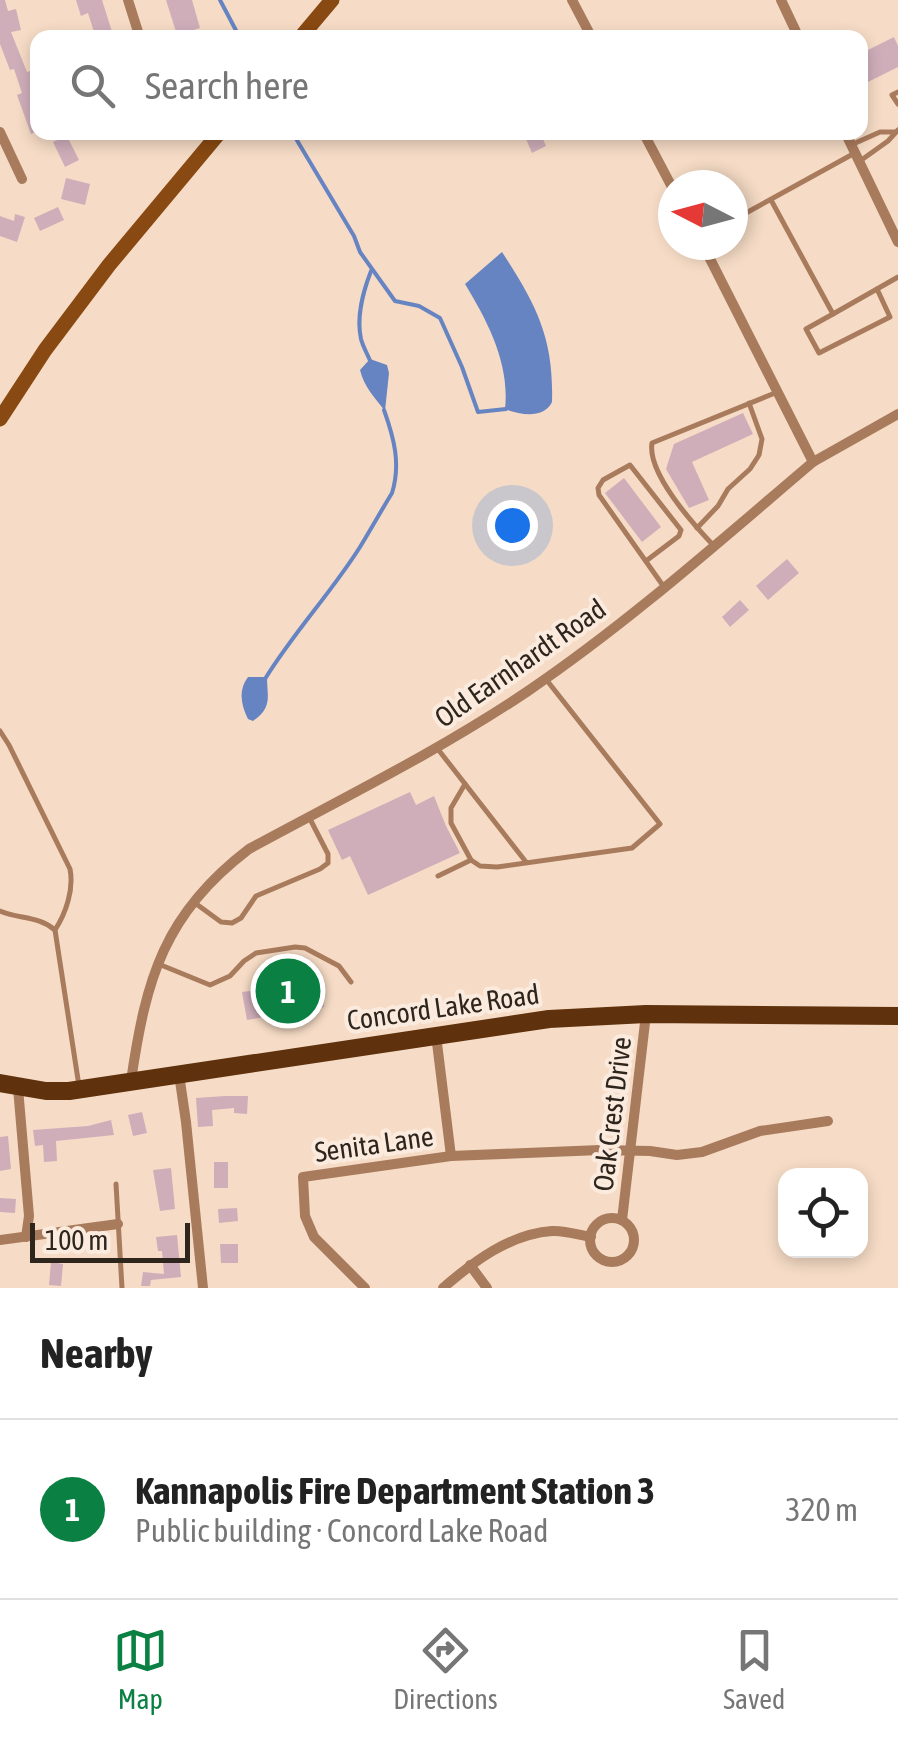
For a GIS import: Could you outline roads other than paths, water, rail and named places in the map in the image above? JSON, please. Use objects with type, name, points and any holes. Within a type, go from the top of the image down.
[{"type":"main road","points":[[307,30],[332,0]]},
{"type":"main road","points":[[0,418],[109,264],[213,140]]},
{"type":"main road","name":"Concord Lake Road","points":[[9,1086],[80,1089],[549,1019],[646,1014],[898,1016]]},
{"type":"street","points":[[128,0],[137,30]]},
{"type":"street","points":[[572,0],[588,30]]},
{"type":"street","points":[[780,0],[794,30]]},
{"type":"street","points":[[0,132],[22,179]]},
{"type":"street","points":[[647,140],[663,170]]},
{"type":"street","points":[[849,140],[898,242]]},
{"type":"street","points":[[711,260],[813,462]]},
{"type":"street","name":"Old Earnhardt Road","points":[[131,1081],[144,1010],[167,942],[193,901],[215,876],[249,849],[437,748],[545,678],[664,587],[813,462],[898,414]]},
{"type":"street","name":"Oak Crest Drive","points":[[622,1220],[646,1014]]},
{"type":"street","points":[[436,1035],[451,1156]]},
{"type":"street","points":[[178,1074],[202,1288]]},
{"type":"street","points":[[9,1086],[29,1216],[26,1237]]},
{"type":"street","name":"Senita Lane","points":[[365,1288],[314,1237],[305,1216],[303,1178],[451,1156],[600,1150],[676,1155],[702,1152],[760,1130],[828,1121]]},
{"type":"street","points":[[607,1218],[622,1220],[632,1232],[634,1245],[627,1257],[614,1262],[601,1259],[592,1249],[591,1238],[600,1222],[607,1218]]},
{"type":"street","points":[[0,1240],[118,1224]]},
{"type":"street","points":[[443,1288],[470,1264],[513,1240],[554,1230],[591,1238]]},
{"type":"street","points":[[470,1264],[487,1288]]},
{"type":"lane","points":[[898,92],[892,95],[898,104]]},
{"type":"lane","points":[[856,153],[880,132],[896,131]]},
{"type":"lane","points":[[748,212],[856,153],[888,141],[896,131]]},
{"type":"lane","points":[[771,200],[833,314]]},
{"type":"lane","points":[[876,289],[890,316],[819,353],[806,329],[876,289],[898,277]]},
{"type":"lane","points":[[714,546],[675,501],[651,457],[652,444],[778,392]]},
{"type":"lane","points":[[696,528],[760,455],[762,439],[749,403]]},
{"type":"lane","points":[[646,560],[681,530],[630,465],[603,480],[598,488],[600,495],[664,587]]},
{"type":"lane","points":[[465,784],[451,808],[450,823],[471,860],[480,866],[632,848],[660,824],[545,678]]},
{"type":"lane","points":[[0,731],[70,869],[73,884],[54,930],[80,1089]]},
{"type":"lane","points":[[437,748],[526,862]]},
{"type":"lane","points":[[193,901],[221,922],[232,923],[241,918],[256,896],[320,869],[328,863],[328,854],[308,817]]},
{"type":"lane","points":[[438,876],[471,860]]},
{"type":"lane","points":[[0,911],[38,920],[54,930]]},
{"type":"lane","points":[[158,964],[210,984],[230,976],[256,953],[295,947],[305,948],[339,966],[350,982]]},
{"type":"lane","points":[[116,1184],[122,1288]]},
{"type":"water","points":[[502,252],[533,305],[546,340],[552,402],[538,413],[505,409],[501,360],[465,284]]},
{"type":"water","points":[[370,359],[387,365],[385,411],[360,370]]},
{"type":"water","points":[[248,677],[267,677],[266,706],[253,721],[248,719],[242,698]]},
{"type":"waterway","points":[[220,0],[236,30]]},
{"type":"waterway","points":[[297,140],[360,252],[395,301],[419,306],[440,318],[478,412],[506,409]]},
{"type":"waterway","points":[[371,271],[359,322],[371,363]]},
{"type":"waterway","points":[[265,679],[349,564],[392,493],[395,451],[384,410]]},
{"type":"place","name":"Kannapolis Fire Department Station 3","points":[[288,991]]}]
